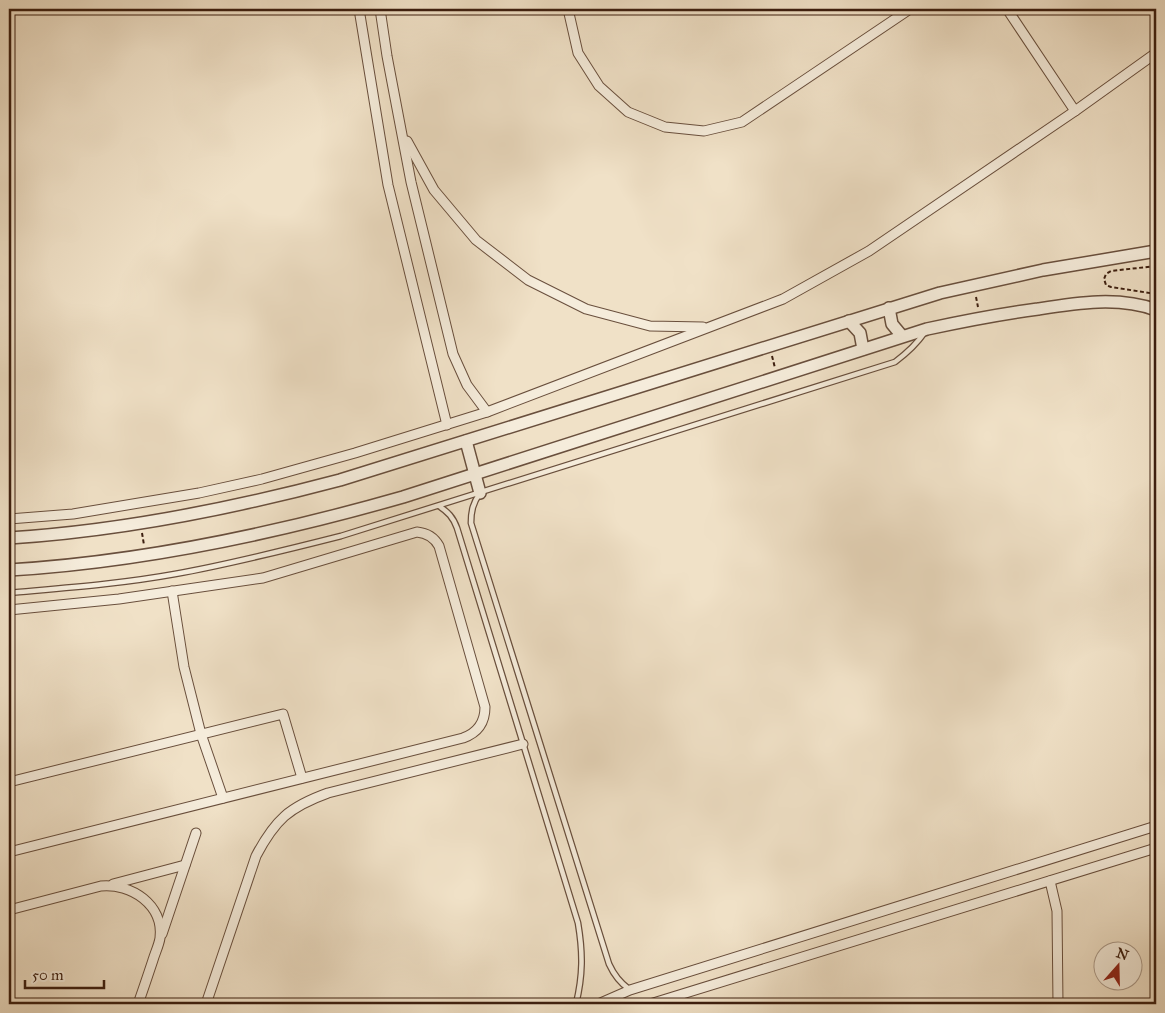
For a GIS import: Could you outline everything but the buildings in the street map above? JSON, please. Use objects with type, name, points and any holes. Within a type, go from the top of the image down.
[{"type":"street","points":[[359,9],[388,185],[447,425]]},
{"type":"street","points":[[380,9],[411,182],[453,354],[467,385],[487,412]]},
{"type":"street","points":[[568,9],[578,53],[598,86],[628,112],[665,128],[704,131],[742,122],[910,9]]},
{"type":"street","points":[[1007,9],[1075,111]]},
{"type":"street","points":[[9,519],[73,514],[199,493],[272,477],[487,412],[783,299],[869,251],[1075,111],[1156,53]]},
{"type":"street","points":[[402,132],[434,190],[476,240],[528,280],[586,309],[650,326],[709,327]]},
{"type":"street","points":[[9,538],[140,523],[215,510],[278,496],[340,480],[889,308],[975,284],[1043,270],[1156,251]]},
{"type":"street","points":[[9,570],[109,561],[258,535],[331,518],[927,328],[979,318],[1092,302],[1120,302],[1156,310]]},
{"type":"street","points":[[889,308],[892,324],[902,336]]},
{"type":"street","points":[[849,322],[860,333],[863,348]]},
{"type":"street","points":[[466,441],[480,493]]},
{"type":"street","points":[[9,610],[120,599],[263,578],[417,532],[430,535],[436,542],[485,707],[481,725],[473,733],[463,738],[9,852]]},
{"type":"street","points":[[172,591],[184,667],[201,734],[223,798]]},
{"type":"street","points":[[9,782],[283,714],[302,778]]},
{"type":"street","points":[[206,1004],[256,856],[268,834],[284,816],[304,801],[328,793],[523,744]]},
{"type":"street","points":[[598,1004],[630,990],[1156,826]]},
{"type":"street","points":[[138,1004],[196,833]]},
{"type":"street","points":[[650,1004],[1156,848]]},
{"type":"street","points":[[9,910],[185,866]]},
{"type":"street","points":[[1050,881],[1057,911],[1057,1004]]},
{"type":"street","points":[[110,885],[134,892],[147,902],[156,916],[160,939]]},
{"type":"lane","points":[[9,593],[89,586],[174,574],[258,557],[342,536],[895,362],[918,342],[927,328]]},
{"type":"lane","points":[[480,493],[474,502],[471,512],[471,523],[609,964],[613,974],[620,983],[630,990]]},
{"type":"lane","points":[[439,506],[453,518],[578,924],[582,951],[582,978],[576,1004]]},
{"type":"path","points":[[1156,266],[1111,272],[1106,274],[1104,280],[1106,285],[1112,287],[1156,294]]},
{"type":"path","points":[[975,284],[979,318]]},
{"type":"path","points":[[769,346],[776,376]]},
{"type":"path","points":[[140,523],[146,555]]}]
